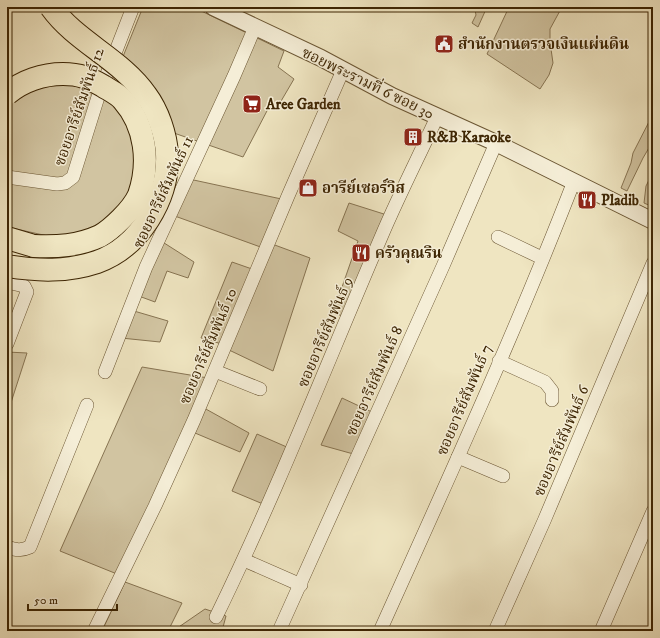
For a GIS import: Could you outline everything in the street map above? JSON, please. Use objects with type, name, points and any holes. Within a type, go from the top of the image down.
[{"type":"highway","points":[[7,266],[28,270],[56,271],[98,261],[117,251],[132,239],[147,220],[161,194],[165,174],[167,155],[165,138],[157,114],[147,96],[136,82],[76,34],[50,7]]},
{"type":"highway","points":[[7,94],[13,89],[41,76],[75,74],[92,80],[122,100],[134,116],[142,135],[146,155],[144,174],[139,195],[129,211],[101,236],[57,247],[34,246],[7,238]]},
{"type":"street","name":"ซอยอารีย์สัมพันธ์ 12","points":[[7,177],[57,184],[65,183],[73,177],[98,97],[134,7]]},
{"type":"street","name":"ซอยพระรามที่ 6 ซอย 30","points":[[213,7],[343,70],[392,96],[496,143],[653,221]]},
{"type":"street","name":"ซอยอารีย์สัมพันธ์ 11","points":[[105,372],[146,267],[255,27]]},
{"type":"street","name":"ซอยอารีย์สัมพันธ์ 10","points":[[94,631],[155,506],[215,371],[288,196],[343,70]]},
{"type":"street","name":"ซอยอารีย์สัมพันธ์ 9","points":[[216,617],[244,560],[383,234],[437,117]]},
{"type":"street","name":"ซอยอารีย์สัมพันธ์ 8","points":[[279,631],[301,585],[443,266],[496,143]]},
{"type":"street","name":"ซอยอารีย์สัมพันธ์ 7","points":[[380,631],[458,457],[574,181]]},
{"type":"street","points":[[498,237],[542,258]]},
{"type":"street","name":"ซอยอารีย์สัมพันธ์ 6","points":[[495,631],[544,521],[653,263]]},
{"type":"street","points":[[7,282],[24,286],[27,292],[7,344]]},
{"type":"street","points":[[499,361],[545,382],[552,391],[552,400]]},
{"type":"street","points":[[215,371],[260,389]]},
{"type":"street","points":[[7,547],[16,550],[24,549],[30,546],[87,405]]},
{"type":"street","points":[[458,457],[503,476]]},
{"type":"street","points":[[601,631],[653,511]]},
{"type":"street","points":[[244,560],[301,585]]},
{"type":"shaded area","points":[[143,7],[193,7],[284,51],[278,67],[294,79],[277,108],[269,107],[243,157],[171,132],[122,59]]},
{"type":"shaded area","points":[[469,7],[487,7],[478,27],[472,23],[476,15],[475,10]]},
{"type":"shaded area","points":[[509,7],[562,7],[550,29],[553,63],[549,75],[540,89],[487,54]]},
{"type":"shaded area","points":[[7,84],[91,85],[123,114],[135,135],[135,177],[120,210],[92,231],[57,238],[7,227]]},
{"type":"shaded area","points":[[653,114],[653,141],[627,191],[621,188],[631,163],[633,153]]},
{"type":"shaded area","points":[[653,172],[653,207],[644,203],[646,186]]},
{"type":"shaded area","points":[[189,179],[286,200],[266,249],[172,215]]},
{"type":"shaded area","points":[[349,203],[387,215],[343,316],[333,313],[358,241],[338,231]]},
{"type":"shaded area","points":[[161,241],[194,262],[188,278],[167,271],[155,302],[136,295]]},
{"type":"shaded area","points":[[272,244],[310,258],[273,371],[229,350]]},
{"type":"shaded area","points":[[232,262],[252,269],[222,344],[201,338]]},
{"type":"shaded area","points":[[134,311],[168,321],[160,342],[121,338]]},
{"type":"shaded area","points":[[7,352],[27,353],[7,415]]},
{"type":"shaded area","points":[[142,367],[208,378],[117,574],[60,551]]},
{"type":"shaded area","points":[[342,398],[374,413],[357,455],[321,445]]},
{"type":"shaded area","points":[[204,408],[249,433],[240,452],[195,433]]},
{"type":"shaded area","points":[[257,434],[289,448],[263,504],[232,491]]},
{"type":"shaded area","points":[[125,582],[182,603],[168,631],[102,631]]},
{"type":"shaded area","points":[[205,609],[226,616],[222,631],[173,631]]},
{"type":"place","name":"สำนักงานตรวจเงินแผ่นดิน","points":[[444,44]]},
{"type":"place","name":"Aree Garden","points":[[252,104]]},
{"type":"place","name":"R&B Karaoke","points":[[413,137]]},
{"type":"place","name":"อารีย์เซอร์วิส","points":[[308,188]]},
{"type":"place","name":"Pladib","points":[[587,200]]},
{"type":"place","name":"ครัวคุณริน","points":[[361,253]]}]
